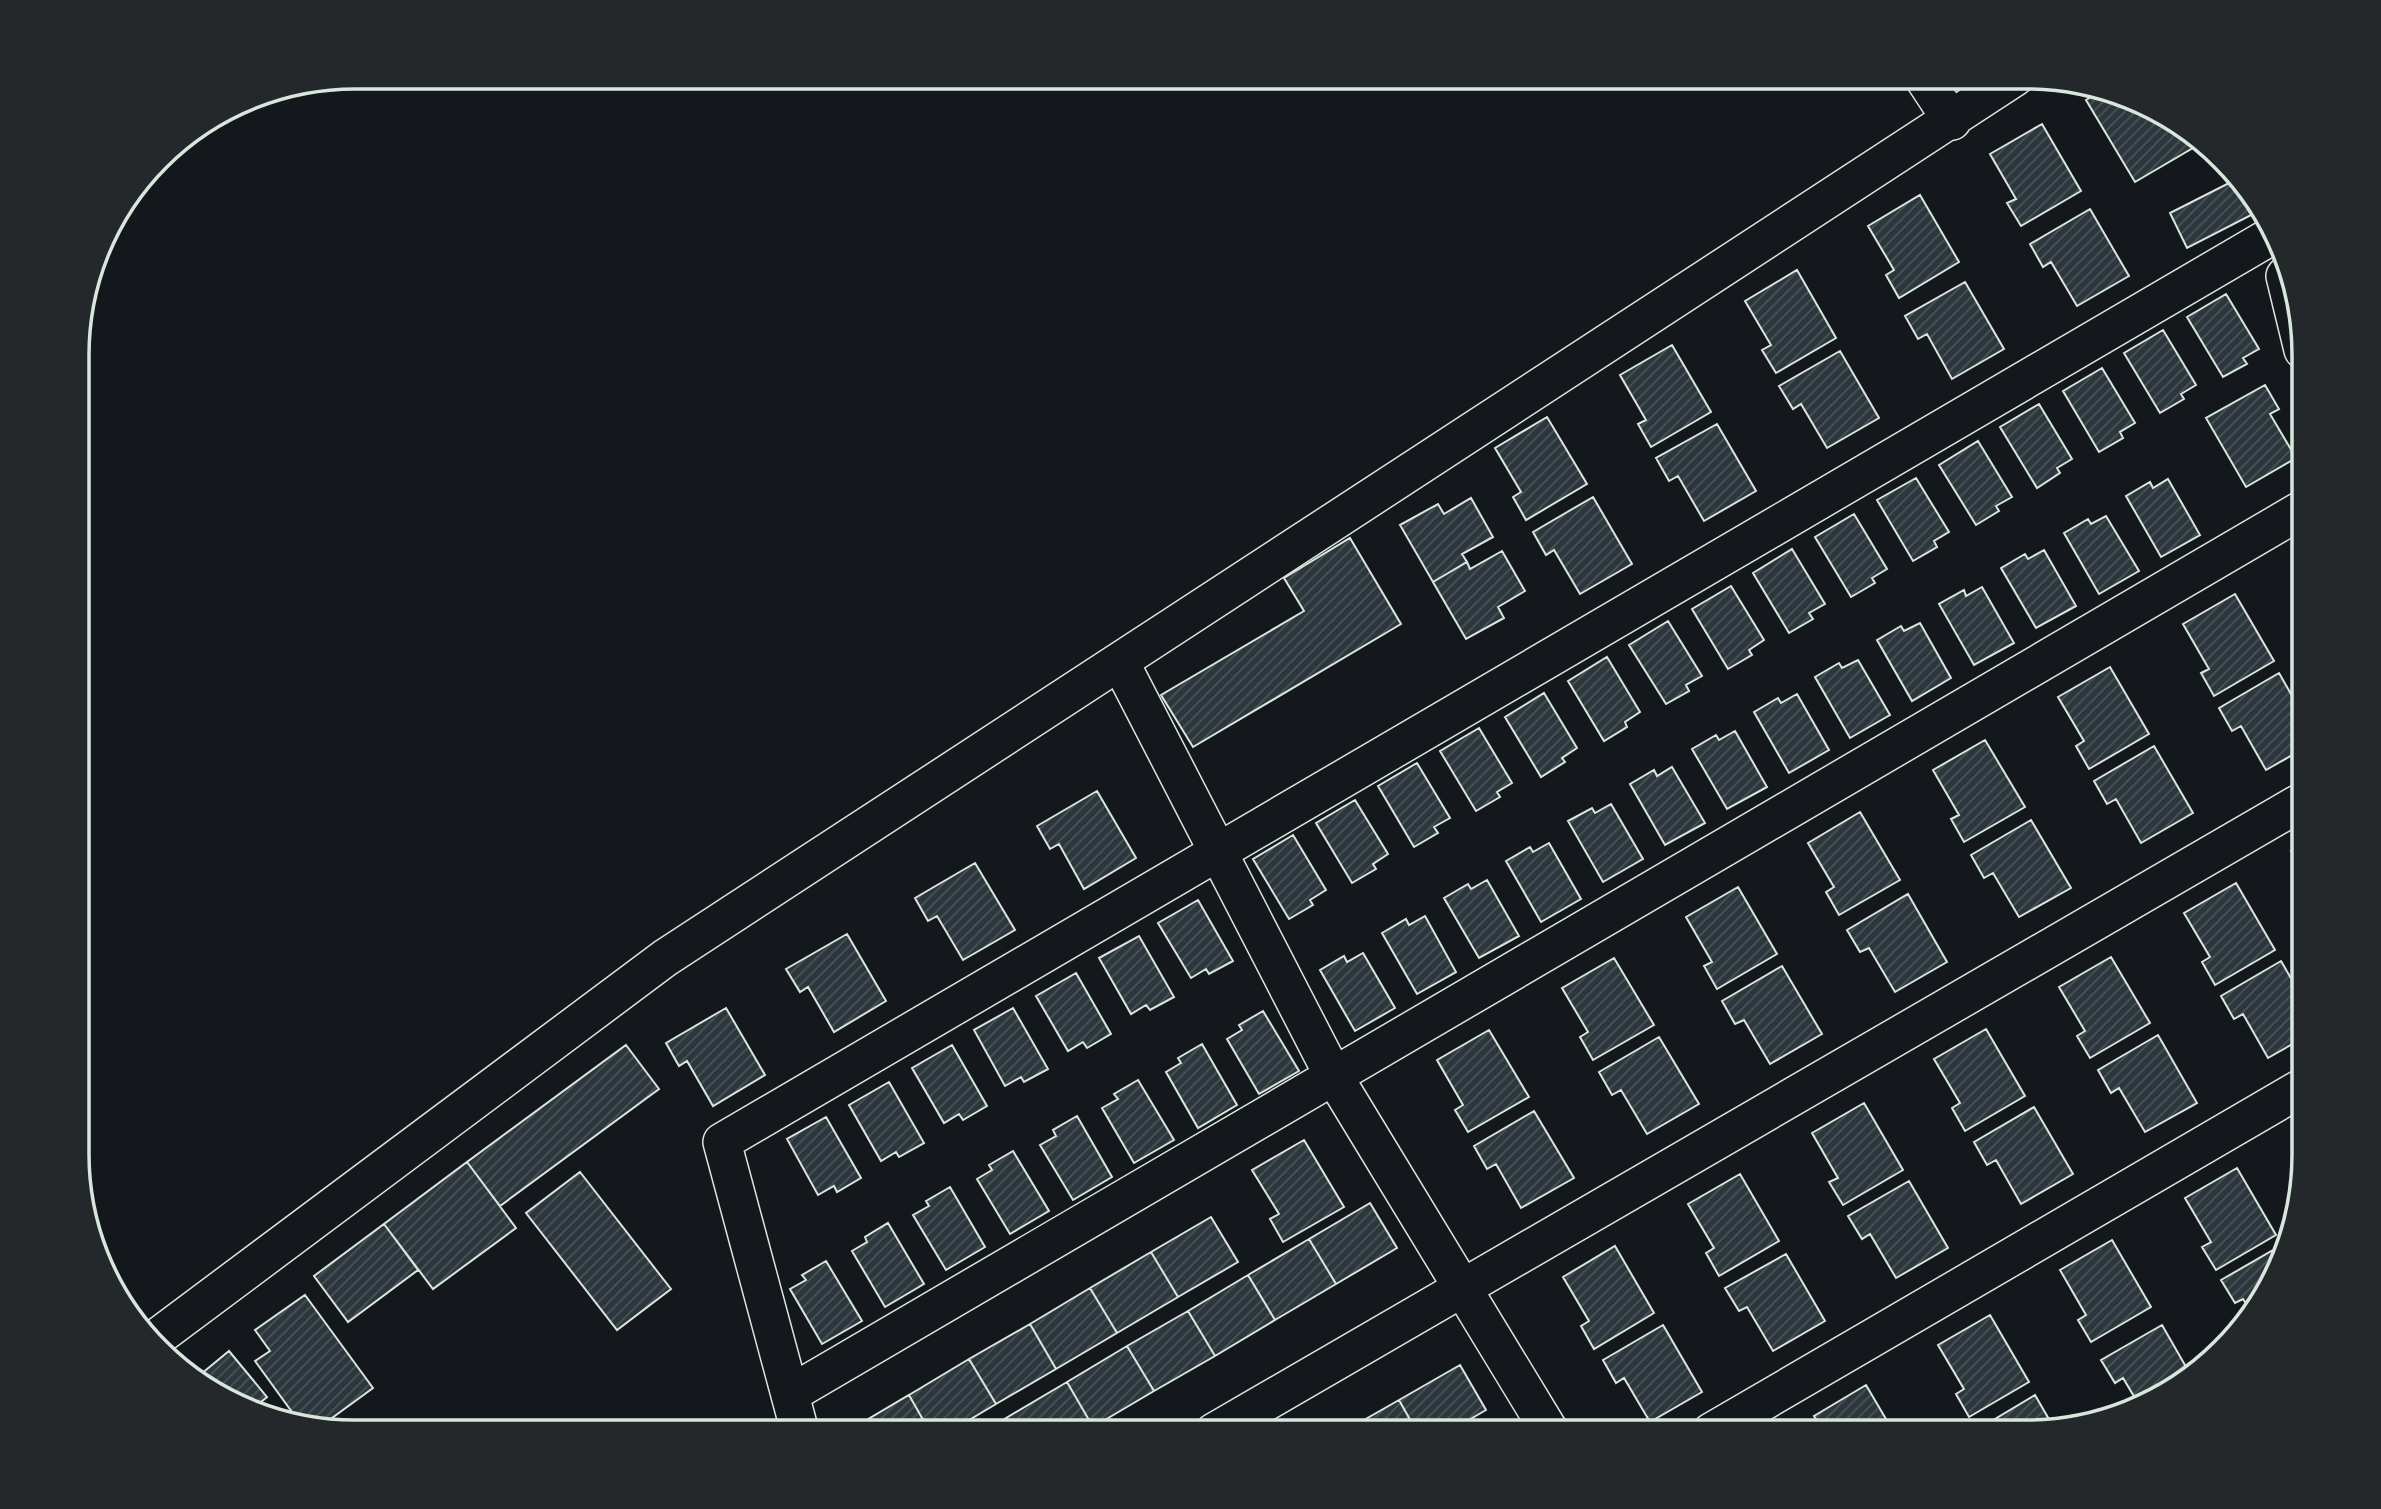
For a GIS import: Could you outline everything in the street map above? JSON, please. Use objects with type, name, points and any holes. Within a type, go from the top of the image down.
[{"type":"street","points":[[1931,89],[1952,121]]},
{"type":"street","points":[[160,1335],[665,958],[1998,89]]},
{"type":"street","points":[[797,1420],[722,1142],[2265,240]]},
{"type":"street","points":[[790,1394],[2292,515]]},
{"type":"street","points":[[1120,662],[1333,1075],[1542,1420]]},
{"type":"street","points":[[1234,1420],[2292,807]]},
{"type":"street","points":[[1732,1420],[2292,1093]]},
{"type":"building","points":[[2095,98],[2143,117],[2193,148],[2135,182],[2086,100]]},
{"type":"building","points":[[2042,124],[2081,191],[2021,226],[2007,203],[2016,199],[1990,154]]},
{"type":"building","points":[[2229,183],[2251,215],[2187,248],[2170,213]]},
{"type":"building","points":[[1920,195],[1959,262],[1899,298],[1886,275],[1894,270],[1868,226]]},
{"type":"building","points":[[2090,209],[2129,276],[2077,306],[2051,262],[2043,267],[2030,244]]},
{"type":"building","points":[[1797,270],[1836,338],[1776,373],[1762,350],[1771,345],[1745,301]]},
{"type":"building","points":[[1965,282],[2004,349],[1952,379],[1927,334],[1918,339],[1905,316]]},
{"type":"building","points":[[2226,294],[2259,349],[2243,358],[2247,364],[2223,377],[2187,317]]},
{"type":"building","points":[[2163,330],[2196,385],[2181,394],[2184,399],[2160,413],[2124,353]]},
{"type":"building","points":[[1672,345],[1711,412],[1651,447],[1638,424],[1646,420],[1620,375]]},
{"type":"building","points":[[1840,351],[1879,418],[1827,448],[1801,404],[1793,409],[1779,386]]},
{"type":"building","points":[[2102,368],[2135,423],[2120,432],[2123,438],[2099,452],[2063,391]]},
{"type":"building","points":[[2265,385],[2279,409],[2270,414],[2292,451],[2292,460],[2246,487],[2206,418]]},
{"type":"building","points":[[2039,404],[2072,459],[2057,468],[2060,473],[2037,488],[2000,427]]},
{"type":"building","points":[[1547,417],[1587,484],[1526,520],[1513,497],[1521,492],[1495,448]]},
{"type":"building","points":[[1717,424],[1756,491],[1704,521],[1678,476],[1669,481],[1656,458]]},
{"type":"building","points":[[1978,441],[2012,497],[1996,506],[1999,511],[1976,525],[1939,465]]},
{"type":"building","points":[[1916,478],[1949,532],[1934,541],[1937,547],[1913,561],[1877,500]]},
{"type":"building","points":[[2168,479],[2200,535],[2161,557],[2126,496],[2150,482],[2153,488]]},
{"type":"building","points":[[1593,497],[1632,564],[1580,594],[1554,550],[1546,555],[1533,532]]},
{"type":"building","points":[[1471,498],[1493,537],[1462,554],[1467,562],[1433,582],[1400,525],[1438,504],[1444,514]]},
{"type":"building","points":[[1854,514],[1887,569],[1872,578],[1875,583],[1851,597],[1815,537]]},
{"type":"building","points":[[2106,516],[2139,571],[2099,594],[2064,533],[2088,519],[2091,524]]},
{"type":"building","points":[[1350,538],[1401,624],[1193,747],[1161,695],[1304,611],[1284,578]]},
{"type":"building","points":[[1792,549],[1825,604],[1809,613],[1813,619],[1789,633],[1753,573]]},
{"type":"building","points":[[2044,550],[2076,606],[2036,628],[2001,568],[2025,554],[2028,559]]},
{"type":"building","points":[[1502,551],[1525,591],[1498,607],[1504,618],[1466,639],[1433,582],[1467,562],[1470,569]]},
{"type":"building","points":[[1731,586],[1764,640],[1749,650],[1752,655],[1728,669],[1692,609]]},
{"type":"building","points":[[1982,587],[2014,643],[1974,665],[1939,604],[1964,590],[1966,596]]},
{"type":"building","points":[[2235,594],[2274,661],[2214,696],[2201,673],[2209,669],[2183,624]]},
{"type":"building","points":[[1668,621],[1702,676],[1686,685],[1689,691],[1666,704],[1629,645]]},
{"type":"building","points":[[1920,623],[1951,678],[1912,701],[1877,640],[1901,626],[1904,631]]},
{"type":"building","points":[[1607,657],[1640,712],[1625,722],[1627,727],[1604,741],[1568,681]]},
{"type":"building","points":[[1858,660],[1890,715],[1850,738],[1815,677],[1839,663],[1842,668]]},
{"type":"building","points":[[2110,667],[2149,734],[2089,769],[2076,746],[2084,741],[2058,697]]},
{"type":"building","points":[[2279,673],[2292,696],[2292,755],[2266,770],[2241,726],[2232,731],[2219,708]]},
{"type":"building","points":[[1544,693],[1577,748],[1562,758],[1565,762],[1541,777],[1505,717]]},
{"type":"building","points":[[1797,694],[1829,750],[1789,773],[1754,712],[1778,698],[1781,703]]},
{"type":"building","points":[[1479,728],[1512,783],[1497,792],[1500,797],[1476,811],[1440,751]]},
{"type":"building","points":[[1735,731],[1767,787],[1727,809],[1692,749],[1716,735],[1719,740]]},
{"type":"building","points":[[1985,740],[2025,807],[1964,842],[1951,819],[1959,815],[1933,770]]},
{"type":"building","points":[[2154,746],[2193,813],[2141,843],[2116,799],[2107,804],[2094,781]]},
{"type":"building","points":[[1417,763],[1450,818],[1434,827],[1438,833],[1414,847],[1378,786]]},
{"type":"building","points":[[1672,767],[1705,823],[1665,845],[1630,784],[1654,770],[1657,776]]},
{"type":"building","points":[[1097,791],[1136,858],[1084,889],[1059,844],[1050,849],[1037,826]]},
{"type":"building","points":[[1355,800],[1388,854],[1373,864],[1376,869],[1352,883],[1316,823]]},
{"type":"building","points":[[1611,804],[1643,859],[1603,882],[1568,821],[1592,808],[1595,813]]},
{"type":"building","points":[[1860,812],[1900,880],[1839,915],[1826,892],[1834,887],[1808,843]]},
{"type":"building","points":[[2031,820],[2071,888],[2019,917],[1993,873],[1984,878],[1971,855]]},
{"type":"building","points":[[1293,835],[1326,890],[1310,900],[1313,905],[1289,919],[1253,859]]},
{"type":"building","points":[[1549,843],[1581,899],[1541,922],[1506,861],[1530,847],[1533,852]]},
{"type":"building","points":[[975,863],[1015,930],[963,960],[937,916],[928,921],[915,898]]},
{"type":"building","points":[[1487,880],[1519,936],[1479,958],[1444,898],[1468,884],[1471,889]]},
{"type":"building","points":[[2236,883],[2275,950],[2215,985],[2202,962],[2210,957],[2184,913]]},
{"type":"building","points":[[1738,887],[1777,954],[1717,989],[1704,966],[1712,962],[1686,917]]},
{"type":"building","points":[[1908,894],[1947,962],[1895,992],[1869,948],[1860,952],[1847,930]]},
{"type":"building","points":[[1198,900],[1233,961],[1209,974],[1206,969],[1191,978],[1158,923]]},
{"type":"building","points":[[1425,916],[1456,972],[1417,994],[1382,933],[1406,919],[1409,925]]},
{"type":"building","points":[[847,934],[886,1001],[834,1032],[808,987],[800,992],[786,969]]},
{"type":"building","points":[[1139,936],[1174,997],[1150,1010],[1146,1005],[1131,1014],[1099,958]]},
{"type":"building","points":[[1363,953],[1395,1008],[1355,1031],[1320,970],[1344,956],[1347,962]]},
{"type":"building","points":[[2111,957],[2150,1023],[2090,1058],[2077,1036],[2085,1031],[2059,987]]},
{"type":"building","points":[[1614,958],[1654,1025],[1593,1060],[1580,1037],[1588,1032],[1562,988]]},
{"type":"building","points":[[2281,961],[2292,980],[2292,1044],[2268,1058],[2243,1014],[2234,1019],[2221,996]]},
{"type":"building","points":[[1782,966],[1822,1034],[1770,1064],[1744,1020],[1735,1024],[1722,1001]]},
{"type":"building","points":[[1076,973],[1111,1034],[1087,1048],[1083,1042],[1068,1051],[1036,996]]},
{"type":"building","points":[[726,1008],[765,1075],[713,1106],[687,1061],[679,1066],[666,1043]]},
{"type":"building","points":[[1013,1008],[1048,1069],[1024,1082],[1021,1077],[1005,1086],[974,1030]]},
{"type":"building","points":[[1263,1011],[1299,1071],[1259,1094],[1227,1039],[1242,1030],[1239,1025]]},
{"type":"building","points":[[1986,1029],[2025,1096],[1965,1131],[1952,1108],[1960,1103],[1934,1059]]},
{"type":"building","points":[[1489,1030],[1529,1097],[1468,1132],[1455,1110],[1463,1105],[1437,1060]]},
{"type":"building","points":[[2158,1035],[2197,1103],[2145,1132],[2119,1088],[2111,1093],[2098,1070]]},
{"type":"building","points":[[1659,1037],[1699,1104],[1647,1134],[1621,1090],[1612,1095],[1599,1072]]},
{"type":"building","points":[[1202,1044],[1237,1105],[1198,1128],[1166,1072],[1181,1063],[1178,1058]]},
{"type":"building","points":[[626,1045],[659,1089],[500,1206],[467,1162]]},
{"type":"building","points":[[952,1045],[987,1106],[963,1120],[959,1114],[944,1123],[912,1068]]},
{"type":"building","points":[[1138,1080],[1174,1140],[1134,1163],[1102,1108],[1118,1099],[1114,1094]]},
{"type":"building","points":[[889,1082],[924,1143],[899,1157],[896,1152],[881,1161],[849,1105]]},
{"type":"building","points":[[1864,1103],[1903,1170],[1843,1205],[1829,1182],[1838,1178],[1812,1133]]},
{"type":"building","points":[[2034,1107],[2073,1174],[2021,1204],[1996,1160],[1987,1165],[1974,1142]]},
{"type":"building","points":[[1534,1111],[1574,1178],[1521,1208],[1496,1164],[1487,1169],[1474,1146]]},
{"type":"building","points":[[1077,1116],[1112,1177],[1073,1200],[1040,1145],[1056,1136],[1053,1130]]},
{"type":"building","points":[[826,1117],[861,1178],[837,1192],[834,1186],[818,1195],[787,1139]]},
{"type":"building","points":[[1304,1140],[1344,1207],[1283,1242],[1270,1219],[1279,1214],[1252,1170]]},
{"type":"building","points":[[1013,1151],[1049,1211],[1010,1234],[977,1179],[992,1170],[989,1165]]},
{"type":"building","points":[[467,1162],[516,1228],[433,1289],[384,1224]]},
{"type":"building","points":[[2237,1168],[2276,1235],[2216,1270],[2202,1247],[2211,1242],[2185,1198]]},
{"type":"building","points":[[580,1172],[671,1289],[617,1330],[526,1213]]},
{"type":"building","points":[[1740,1174],[1779,1241],[1719,1276],[1706,1253],[1714,1248],[1688,1204]]},
{"type":"building","points":[[1909,1181],[1948,1248],[1896,1278],[1870,1234],[1862,1239],[1848,1216]]},
{"type":"building","points":[[950,1187],[985,1247],[946,1270],[913,1215],[929,1206],[926,1201]]},
{"type":"building","points":[[1370,1203],[1397,1248],[1336,1284],[1309,1239]]},
{"type":"building","points":[[1211,1217],[1238,1262],[1178,1297],[1151,1252]]},
{"type":"building","points":[[888,1223],[924,1284],[885,1307],[852,1251],[867,1242],[865,1237]]},
{"type":"building","points":[[384,1224],[418,1270],[348,1322],[314,1276]]},
{"type":"building","points":[[1309,1239],[1336,1284],[1275,1320],[1248,1275]]},
{"type":"building","points":[[2112,1240],[2151,1307],[2091,1342],[2078,1320],[2086,1315],[2060,1270]]},
{"type":"building","points":[[1615,1246],[1654,1313],[1594,1349],[1581,1326],[1589,1321],[1563,1277]]},
{"type":"building","points":[[2273,1250],[2246,1303],[2243,1299],[2235,1303],[2221,1280]]},
{"type":"building","points":[[1151,1252],[1178,1297],[1117,1333],[1090,1288]]},
{"type":"building","points":[[1786,1254],[1825,1321],[1773,1351],[1747,1307],[1739,1311],[1725,1288]]},
{"type":"building","points":[[826,1261],[862,1321],[822,1344],[790,1289],[806,1280],[802,1275]]},
{"type":"building","points":[[1248,1275],[1275,1320],[1215,1356],[1188,1311]]},
{"type":"building","points":[[1090,1288],[1117,1333],[1056,1369],[1030,1324]]},
{"type":"building","points":[[305,1295],[373,1388],[332,1418],[292,1413],[255,1361],[270,1351],[255,1330]]},
{"type":"building","points":[[1188,1311],[1215,1356],[1154,1391],[1127,1346]]},
{"type":"building","points":[[1990,1315],[2029,1382],[1969,1417],[1956,1394],[1964,1389],[1938,1345]]},
{"type":"building","points":[[1030,1324],[1056,1369],[996,1404],[969,1359]]},
{"type":"building","points":[[1663,1325],[1702,1392],[1653,1420],[1649,1420],[1624,1378],[1616,1383],[1603,1360]]},
{"type":"building","points":[[2162,1325],[2186,1366],[2134,1396],[2123,1378],[2115,1383],[2101,1360]]},
{"type":"building","points":[[1127,1346],[1154,1391],[1105,1420],[1089,1420],[1067,1382]]},
{"type":"building","points":[[229,1351],[267,1397],[261,1402],[204,1372]]},
{"type":"building","points":[[969,1359],[996,1404],[969,1420],[923,1420],[909,1395]]},
{"type":"building","points":[[1460,1365],[1486,1410],[1469,1420],[1410,1420],[1399,1400]]},
{"type":"building","points":[[1067,1382],[1089,1420],[1007,1420],[1006,1418]]},
{"type":"building","points":[[1866,1385],[1887,1420],[1816,1420],[1814,1416]]},
{"type":"building","points":[[909,1395],[923,1420],[867,1420]]},
{"type":"building","points":[[2035,1395],[2048,1418],[2026,1420],[1993,1420]]},
{"type":"building","points":[[1399,1400],[1410,1420],[1364,1420]]}]
